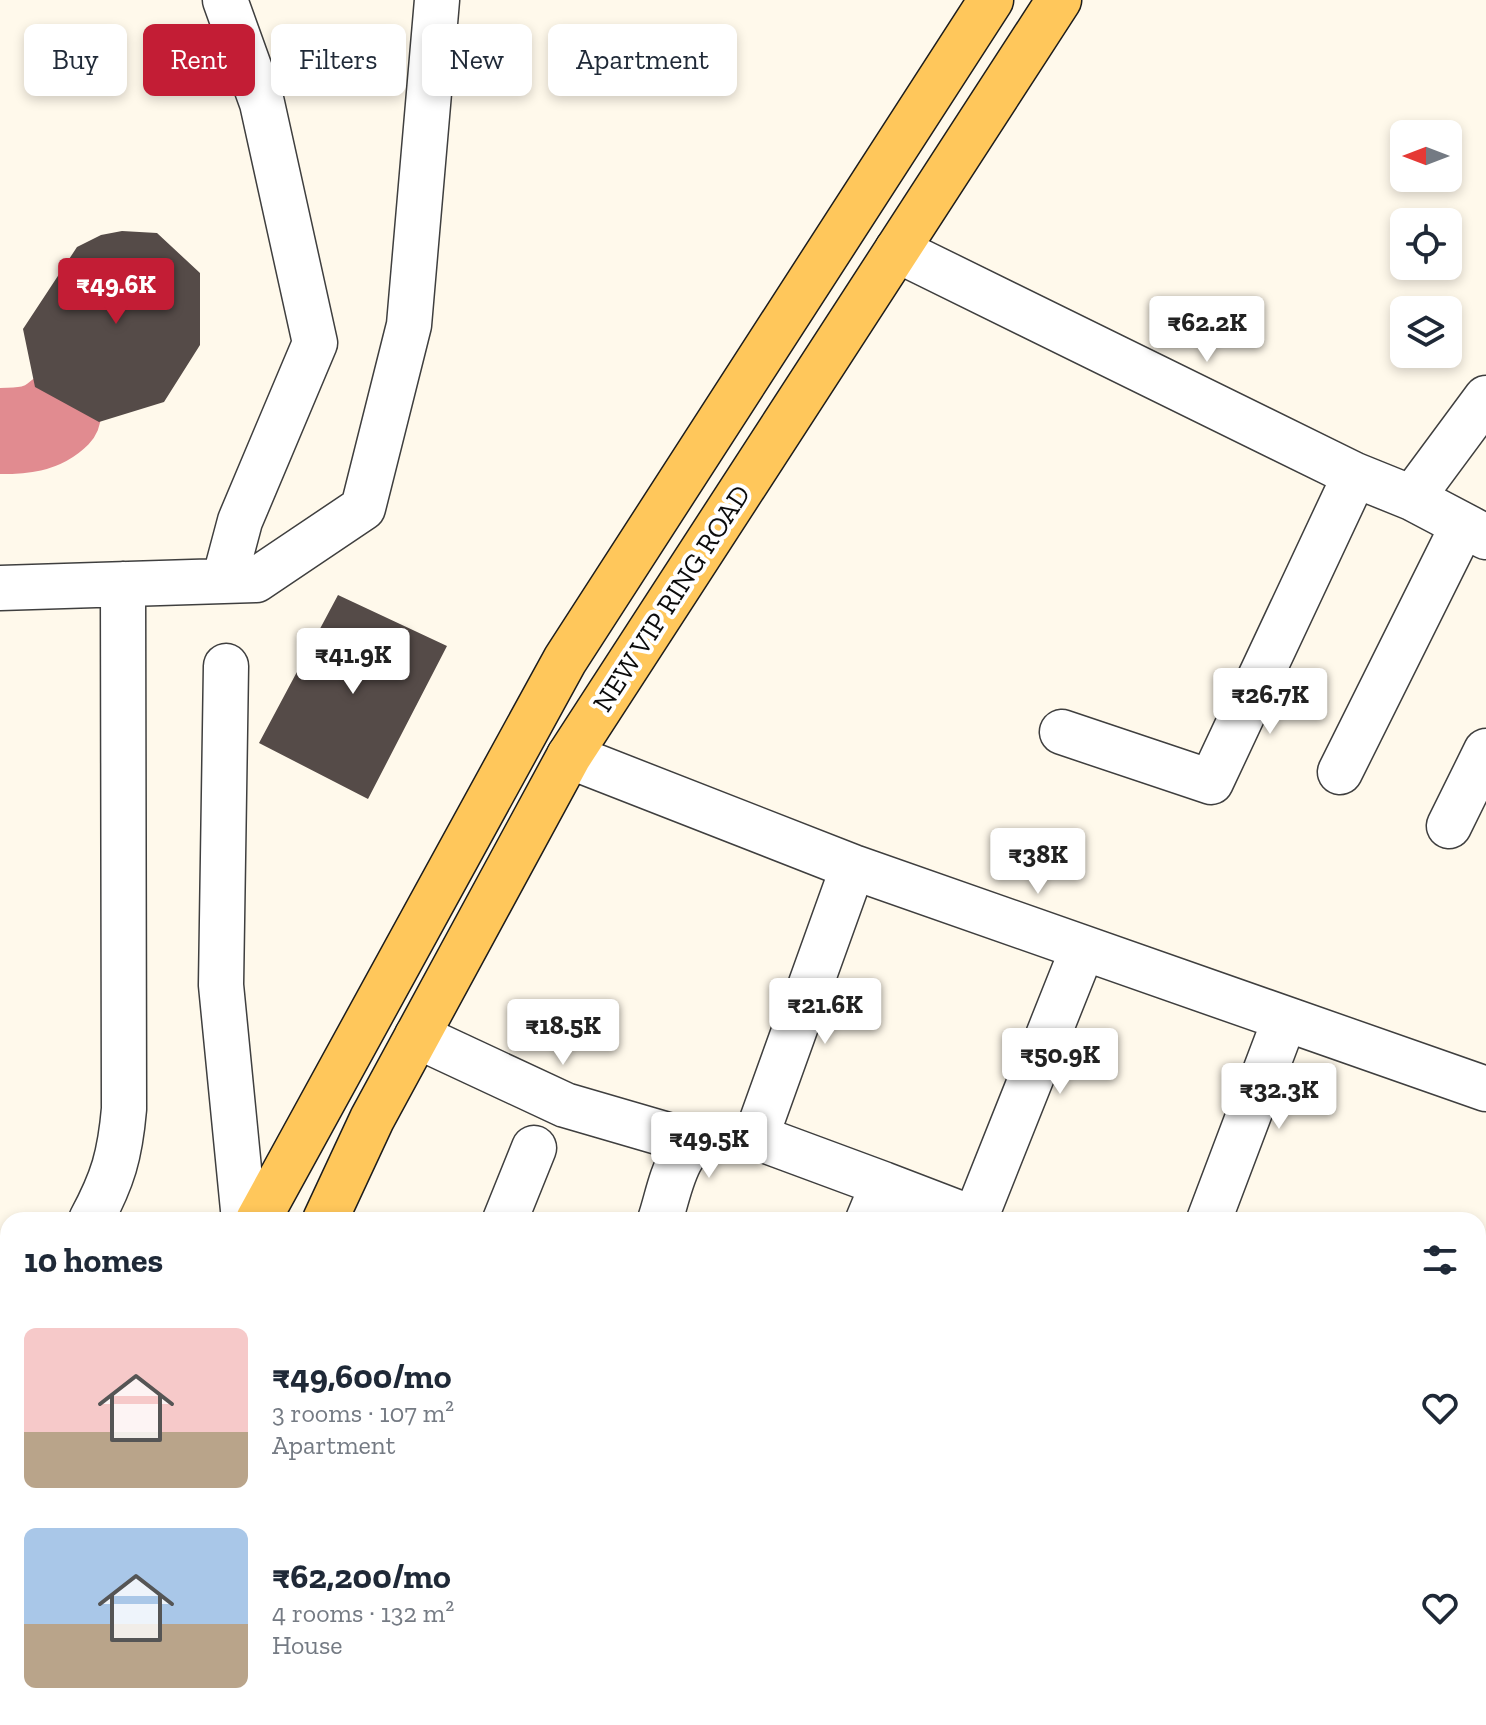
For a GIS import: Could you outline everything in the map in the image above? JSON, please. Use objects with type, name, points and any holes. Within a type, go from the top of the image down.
[{"type":"main road","name":"NEW VIP RING ROAD","points":[[262,1212],[565,660],[991,0]]},
{"type":"main road","name":"NEW VIP RING ROAD","points":[[329,1212],[372,1119],[569,756],[1059,0]]},
{"type":"main road","points":[[821,264],[870,291]]},
{"type":"street","points":[[224,581],[240,521],[315,343],[262,103],[225,0]]},
{"type":"street","points":[[0,588],[256,580],[363,508],[409,325],[437,0]]},
{"type":"street","points":[[897,250],[1355,475],[1412,498],[1474,531],[1340,772]]},
{"type":"street","points":[[1412,498],[1486,398]]},
{"type":"street","points":[[1062,732],[1211,782],[1355,475]]},
{"type":"street","points":[[95,1212],[108,1188],[120,1151],[124,1109],[123,584]]},
{"type":"street","points":[[226,666],[221,985],[243,1212]]},
{"type":"street","points":[[1449,826],[1486,751]]},
{"type":"street","points":[[569,756],[853,867],[1486,1089]]},
{"type":"street","points":[[756,1137],[853,867]]},
{"type":"street","points":[[979,1212],[1083,948]]},
{"type":"street","points":[[1212,1212],[1285,1019]]},
{"type":"street","points":[[417,1036],[565,1105],[692,1142]]},
{"type":"street","points":[[663,1212],[680,1158],[692,1142],[711,1135],[756,1137],[876,1202],[932,1212]]},
{"type":"street","points":[[508,1212],[534,1148]]},
{"type":"building","points":[[122,231],[157,233],[200,273],[200,345],[164,402],[99,422],[35,387],[23,329],[77,247],[101,235]]},
{"type":"building","points":[[338,595],[447,646],[368,799],[259,743]]},
{"type":"taxiway","points":[[0,431],[38,426],[58,414]]}]
